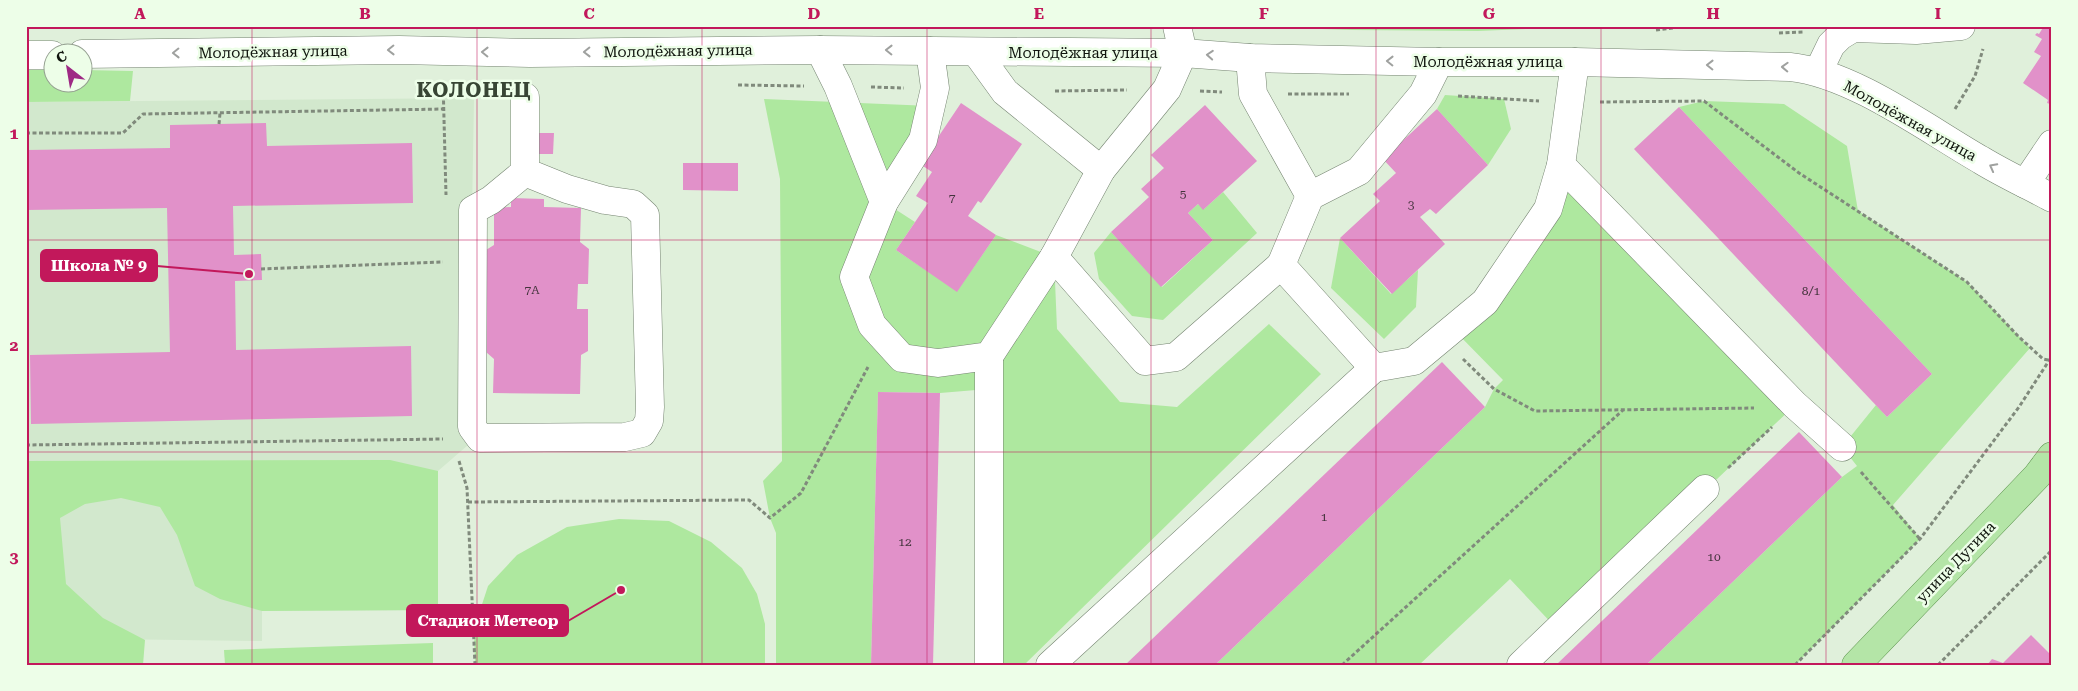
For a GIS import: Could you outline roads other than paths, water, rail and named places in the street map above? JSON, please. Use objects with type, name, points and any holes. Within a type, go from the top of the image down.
[{"type":"main road","name":"улица Дугина","points":[[1856,665],[2037,476],[2052,456]]},
{"type":"street","points":[[989,665],[989,356],[1054,257],[1101,170],[1167,89],[1183,54],[1177,26]]},
{"type":"street","points":[[1818,72],[1831,45],[1840,36],[1853,28],[1916,30],[1961,26]]},
{"type":"street","name":"Молодёжная улица","points":[[92,54],[399,50],[539,52],[820,50],[1183,54],[1250,58],[1790,67],[1818,72],[1858,89],[1982,161],[2052,198]]},
{"type":"street","points":[[820,50],[838,86],[884,202]]},
{"type":"street","points":[[930,51],[935,88],[923,140],[884,202],[854,277],[872,325],[902,358],[938,364],[989,356]]},
{"type":"street","points":[[976,52],[1005,92],[1101,170]]},
{"type":"street","points":[[26,55],[42,55]]},
{"type":"street","points":[[1250,58],[1253,94],[1310,196]]},
{"type":"street","points":[[1054,257],[1145,361],[1176,357],[1281,265],[1310,196],[1359,171],[1423,94],[1439,62]]},
{"type":"street","points":[[1050,665],[1374,368],[1414,362],[1485,302],[1548,208],[1561,165],[1575,62]]},
{"type":"street","points":[[525,97],[525,172]]},
{"type":"street","points":[[2026,184],[2052,144]]},
{"type":"street","points":[[1561,165],[1784,393],[1842,447]]},
{"type":"street","points":[[525,172],[567,189],[605,200],[633,204],[645,216],[650,407],[648,421],[642,433],[625,436],[480,438],[472,427],[473,210],[491,200],[525,172]]},
{"type":"street","points":[[1281,265],[1374,368]]},
{"type":"street","points":[[1521,665],[1705,489]]},
{"type":"place","name":"Школа № 9","points":[[249,274]]},
{"type":"place","name":"Стадион Метеор","points":[[621,590]]},
{"type":"district","name":"КОЛОНЕЦ","points":[[474,90]]}]
